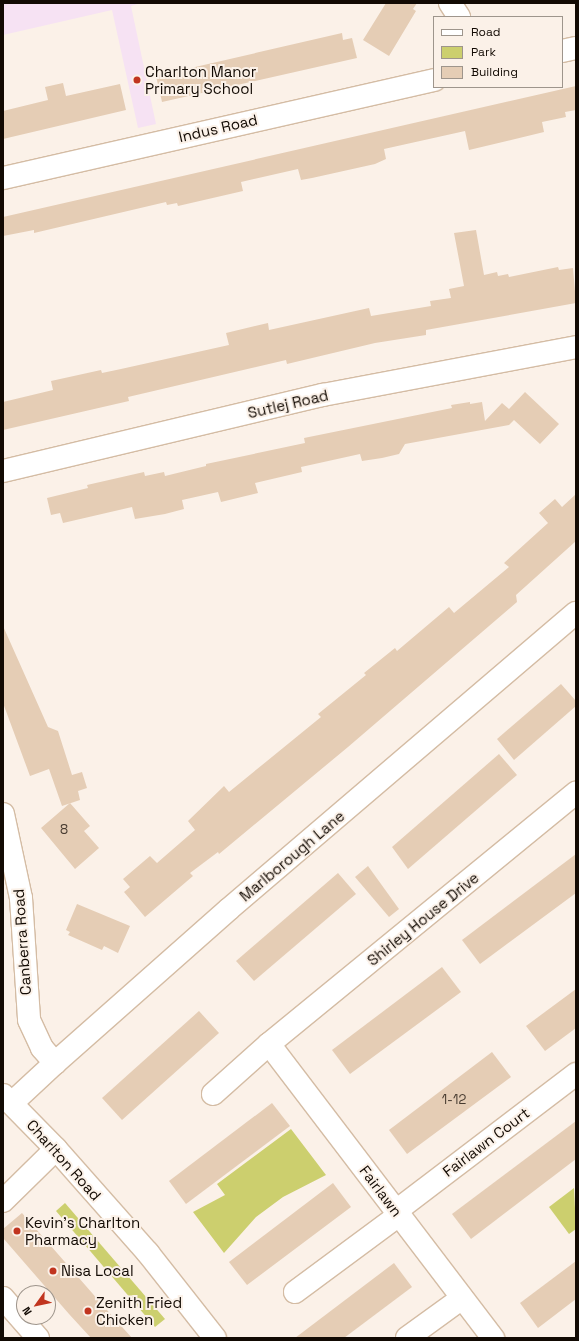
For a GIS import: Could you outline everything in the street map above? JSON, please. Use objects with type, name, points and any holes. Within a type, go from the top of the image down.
[{"type":"street","points":[[450,3],[458,16]]},
{"type":"street","points":[[563,51],[576,48]]},
{"type":"street","name":"Indus Road","points":[[3,178],[433,80]]},
{"type":"street","name":"Sutlej Road","points":[[3,471],[323,396],[576,347]]},
{"type":"street","name":"Marlborough Lane","points":[[7,1099],[55,1063],[229,909],[576,613]]},
{"type":"street","name":"Shirley House Drive","points":[[213,1094],[269,1044],[576,793]]},
{"type":"street","name":"Canberra Road","points":[[3,814],[20,898],[29,1020],[42,1048],[55,1063]]},
{"type":"street","name":"Fairlawn","points":[[269,1044],[493,1338]]},
{"type":"street","name":"Fairlawn Court","points":[[295,1292],[576,1074]]},
{"type":"street","name":"Charlton Road","points":[[7,1099],[56,1149],[148,1253],[215,1338]]},
{"type":"street","points":[[3,1201],[56,1149]]},
{"type":"street","points":[[3,1298],[38,1338]]},
{"type":"street","points":[[407,1338],[462,1298]]},
{"type":"shaded area","name":"Charlton Manor Primary School","points":[[3,3],[141,3],[131,6],[156,124],[138,128],[112,10],[3,35]]},
{"type":"green space","points":[[291,1129],[326,1175],[283,1197],[256,1217],[224,1253],[193,1212],[225,1195],[217,1184]]},
{"type":"green space","points":[[574,1188],[576,1229],[569,1234],[549,1207]]},
{"type":"green space","points":[[65,1203],[165,1319],[155,1327],[56,1211]]},
{"type":"building","points":[[386,3],[417,3],[413,9],[416,11],[389,56],[363,40]]},
{"type":"building","points":[[342,33],[343,40],[352,38],[357,58],[162,102],[156,76]]},
{"type":"building","points":[[63,83],[66,96],[120,84],[126,110],[3,139],[3,111],[48,100],[45,87]]},
{"type":"building","points":[[576,86],[576,110],[565,112],[566,117],[542,122],[544,132],[469,150],[465,131],[384,149],[386,159],[375,164],[301,180],[298,169],[241,182],[243,191],[178,206],[177,203],[167,205],[166,202],[34,233],[34,230],[3,236],[3,217]]},
{"type":"building","points":[[476,230],[484,275],[497,272],[498,276],[508,274],[509,277],[558,267],[559,270],[573,268],[576,303],[426,330],[426,335],[375,343],[287,364],[286,360],[128,397],[129,401],[3,430],[3,402],[53,390],[51,381],[101,370],[102,373],[229,345],[226,333],[268,323],[269,330],[369,308],[371,316],[431,306],[430,301],[451,298],[449,289],[464,286],[454,233]]},
{"type":"building","points":[[525,392],[559,424],[540,444],[514,420],[509,425],[405,444],[399,454],[382,458],[362,461],[360,454],[301,467],[302,472],[255,483],[258,493],[221,502],[218,492],[182,500],[184,509],[165,514],[135,519],[132,507],[63,523],[60,513],[51,515],[47,498],[88,488],[87,485],[144,472],[145,476],[164,472],[165,476],[206,466],[206,464],[305,443],[304,438],[452,408],[451,405],[482,402],[485,421],[502,403],[509,409]]},
{"type":"building","points":[[576,494],[576,541],[516,595],[517,602],[348,747],[219,854],[218,852],[190,873],[193,876],[145,917],[124,892],[130,887],[123,879],[150,856],[157,863],[195,830],[188,821],[224,786],[229,792],[321,717],[318,714],[366,675],[364,673],[395,648],[397,651],[449,607],[454,613],[509,567],[504,563],[548,523],[539,513],[555,499],[562,507]]},
{"type":"building","points":[[3,626],[48,727],[58,731],[72,775],[82,772],[87,788],[78,791],[80,800],[62,806],[49,769],[30,776],[3,703]]},
{"type":"building","points":[[561,684],[576,701],[576,706],[514,760],[497,739]]},
{"type":"building","points":[[499,754],[517,775],[408,869],[392,847]]},
{"type":"building","points":[[70,803],[90,826],[84,831],[99,848],[75,869],[41,828]]},
{"type":"building","points":[[576,854],[576,893],[480,964],[462,940]]},
{"type":"building","points":[[368,866],[399,909],[389,917],[355,877]]},
{"type":"building","points":[[338,873],[356,894],[254,981],[236,961]]},
{"type":"building","points":[[77,904],[130,926],[118,953],[104,946],[102,950],[68,935],[70,932],[66,930]]},
{"type":"building","points":[[442,967],[461,992],[350,1074],[332,1050]]},
{"type":"building","points":[[576,989],[576,1028],[545,1051],[526,1026]]},
{"type":"building","points":[[199,1011],[219,1033],[122,1120],[102,1098]]},
{"type":"building","points":[[492,1052],[511,1077],[407,1154],[389,1130]]},
{"type":"building","points":[[272,1103],[290,1126],[186,1204],[169,1181]]},
{"type":"building","points":[[576,1121],[576,1159],[471,1239],[452,1214]]},
{"type":"building","points":[[333,1183],[351,1207],[247,1285],[229,1262]]},
{"type":"building","points":[[22,1213],[132,1338],[91,1338],[56,1299],[56,1285],[44,1285],[3,1238],[3,1229]]},
{"type":"building","points":[[576,1261],[576,1299],[538,1328],[520,1303]]},
{"type":"building","points":[[394,1263],[412,1287],[344,1338],[295,1338]]},
{"type":"place","name":"Charlton Manor Primary School","points":[[137,80]]},
{"type":"place","name":"Kevin's Charlton Pharmacy","points":[[17,1231]]},
{"type":"place","name":"Nisa Local","points":[[53,1271]]},
{"type":"place","name":"Zenith Fried Chicken","points":[[88,1311]]}]
